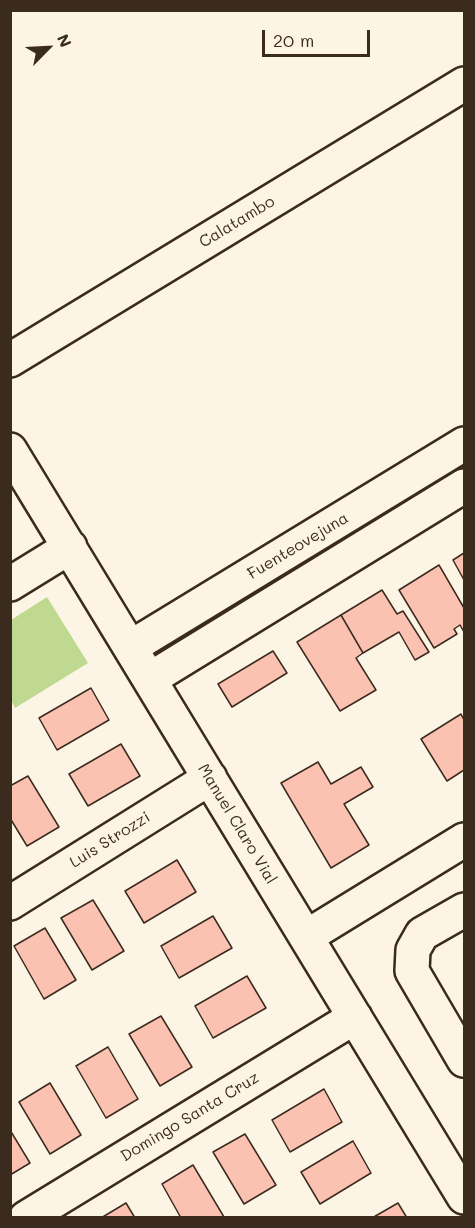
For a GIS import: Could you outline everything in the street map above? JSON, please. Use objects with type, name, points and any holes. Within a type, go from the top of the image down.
[{"type":"street","name":"Calatambo","points":[[10,360],[465,84]]},
{"type":"street","name":"Fuenteovejuna","points":[[130,647],[465,444]]},
{"type":"street","name":"Manuel Claro Vial","points":[[10,450],[465,1197]]},
{"type":"street","points":[[150,679],[465,486]]},
{"type":"street","points":[[10,584],[70,548]]},
{"type":"street","name":"Luis Strozzi","points":[[10,903],[210,778]]},
{"type":"street","points":[[306,937],[465,840]]},
{"type":"street","points":[[465,910],[422,934],[413,950],[412,971],[465,1060]]},
{"type":"street","name":"Domingo Santa Cruz","points":[[26,1218],[355,1017]]},
{"type":"green space","points":[[47,597],[88,663],[15,708],[11,700],[11,620]]},
{"type":"building","points":[[464,553],[464,580],[453,560]]},
{"type":"building","points":[[439,565],[464,608],[464,632],[460,625],[454,629],[457,634],[434,648],[399,590]]},
{"type":"building","points":[[382,590],[397,614],[403,611],[429,652],[415,660],[399,632],[363,653],[341,615]]},
{"type":"building","points":[[341,615],[363,653],[356,658],[376,690],[340,711],[297,642]]},
{"type":"building","points":[[273,651],[287,673],[232,707],[218,684]]},
{"type":"building","points":[[91,688],[109,720],[57,750],[39,718]]},
{"type":"building","points":[[461,714],[464,720],[464,770],[447,781],[421,739]]},
{"type":"building","points":[[121,744],[140,776],[88,806],[69,774]]},
{"type":"building","points":[[318,762],[331,784],[361,767],[373,787],[344,804],[369,845],[331,868],[281,783]]},
{"type":"building","points":[[28,776],[59,827],[27,846],[10,818],[10,786]]},
{"type":"building","points":[[177,860],[196,892],[144,923],[125,891]]},
{"type":"building","points":[[93,900],[124,951],[92,970],[61,918]]},
{"type":"building","points":[[213,916],[232,948],[179,978],[161,946]]},
{"type":"building","points":[[45,928],[76,980],[44,999],[14,946]]},
{"type":"building","points":[[247,976],[266,1008],[213,1038],[195,1006]]},
{"type":"building","points":[[161,1016],[192,1067],[160,1086],[129,1034]]},
{"type":"building","points":[[108,1047],[138,1099],[106,1118],[76,1066]]},
{"type":"building","points":[[50,1083],[81,1135],[50,1154],[19,1102]]},
{"type":"building","points":[[324,1089],[342,1122],[290,1152],[272,1120]]},
{"type":"building","points":[[10,1130],[30,1163],[10,1175]]},
{"type":"building","points":[[245,1134],[276,1185],[244,1204],[213,1152]]},
{"type":"building","points":[[353,1141],[371,1173],[320,1204],[301,1172]]},
{"type":"building","points":[[193,1165],[224,1217],[181,1218],[162,1184]]},
{"type":"building","points":[[126,1203],[135,1218],[101,1218]]},
{"type":"building","points":[[398,1203],[407,1218],[372,1218]]}]
